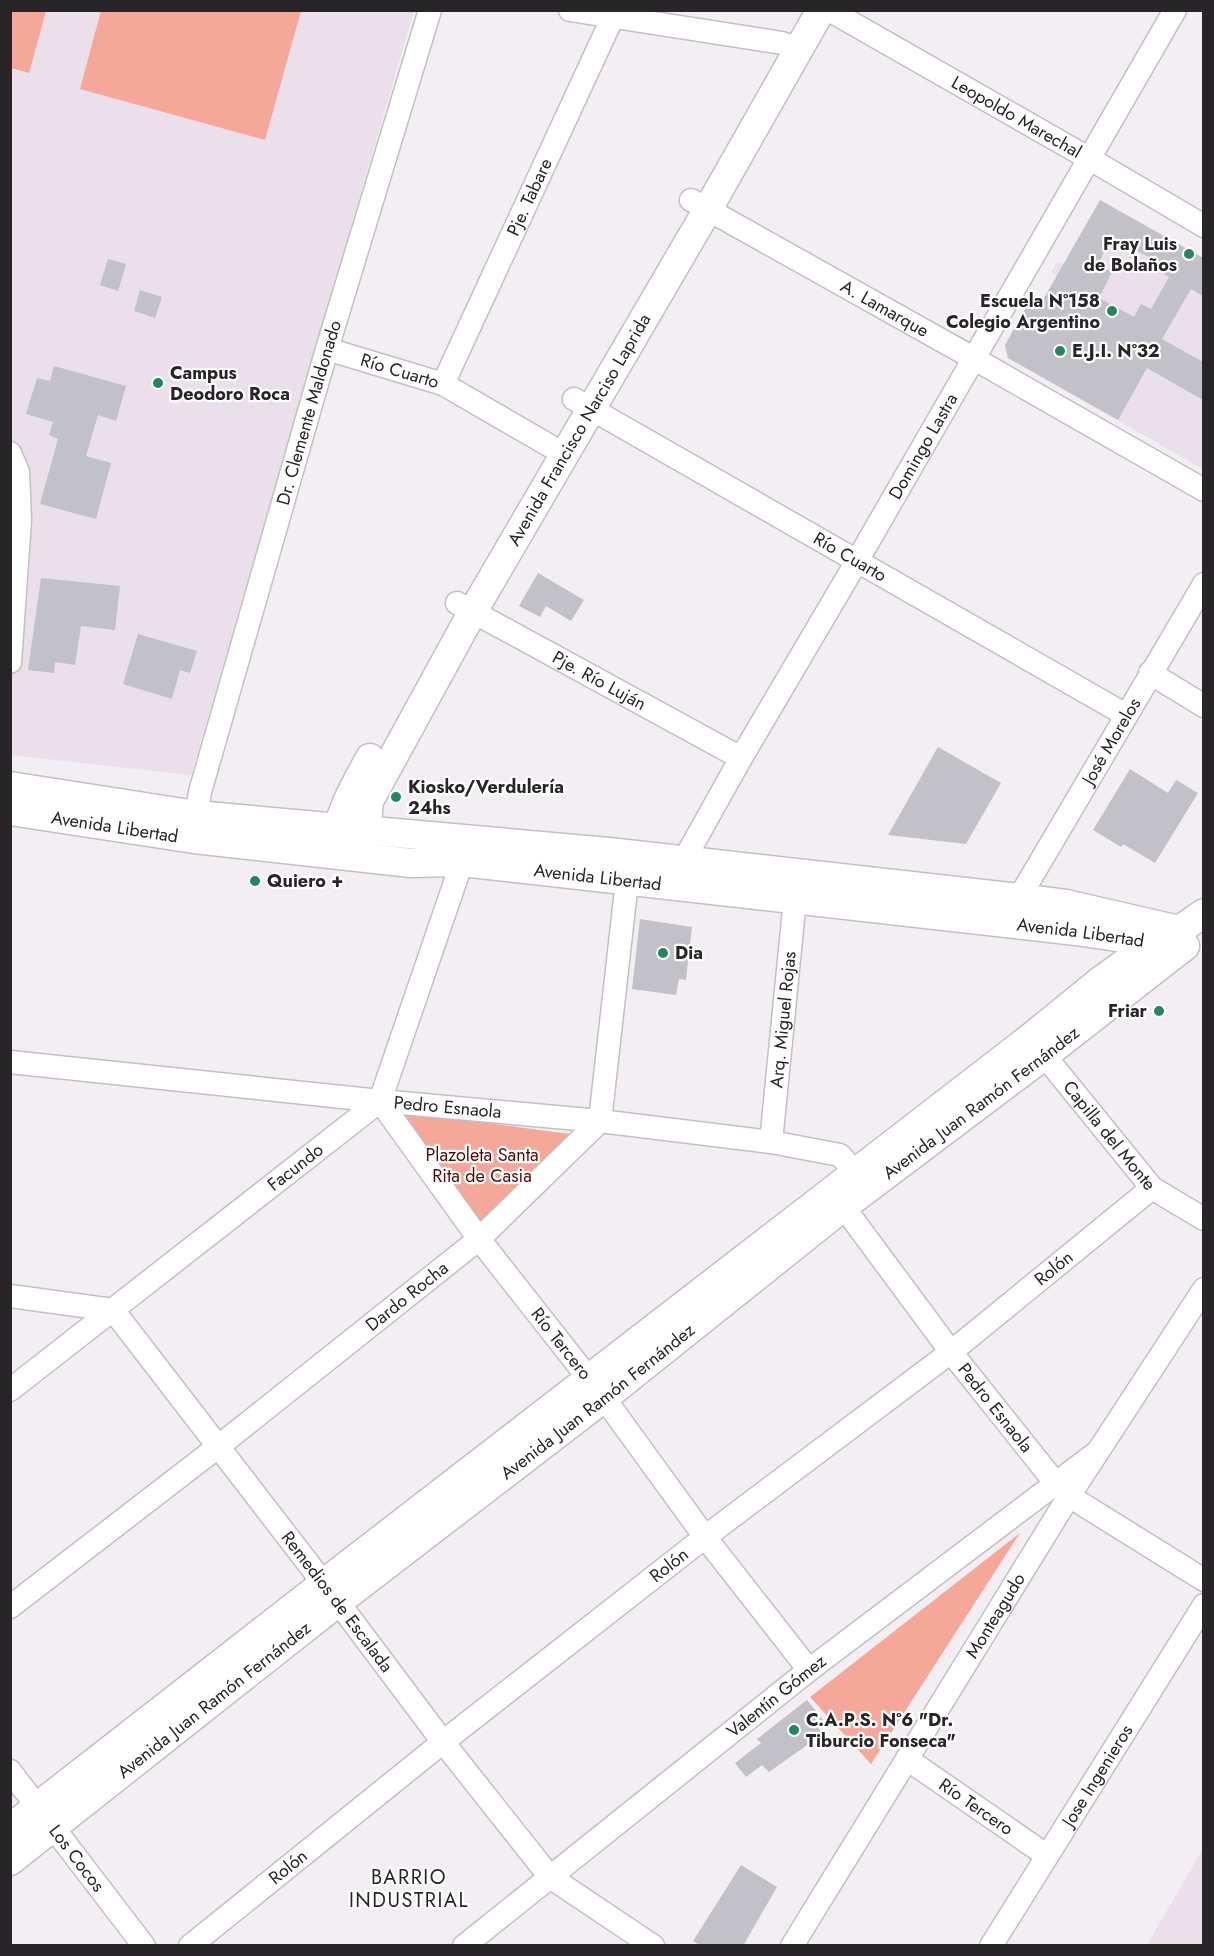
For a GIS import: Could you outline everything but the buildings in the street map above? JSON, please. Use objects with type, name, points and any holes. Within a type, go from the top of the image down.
[{"type":"main road","name":"Avenida Francisco Narciso Laprida","points":[[790,47],[801,10]]},
{"type":"main road","name":"Avenida Francisco Narciso Laprida","points":[[336,841],[346,801],[465,608],[790,47],[821,10]]},
{"type":"main road","name":"Avenida Francisco Narciso Laprida","points":[[366,843],[369,801],[465,608]]},
{"type":"main road","name":"Avenida Libertad","points":[[10,786],[196,815],[336,841]]},
{"type":"main road","name":"Avenida Libertad","points":[[10,811],[194,839],[366,843],[683,873],[1019,898],[1066,904],[1185,940]]},
{"type":"main road","name":"Avenida Libertad","points":[[366,843],[411,863],[462,862],[627,881],[683,873],[795,899],[1076,931],[1185,940]]},
{"type":"main road","points":[[1185,940],[1203,913]]},
{"type":"main road","points":[[1076,931],[1098,952],[1101,965],[1100,981]]},
{"type":"main road","name":"Avenida Juan Ramón Fernández","points":[[1037,1047],[1100,981],[1185,940]]},
{"type":"main road","name":"Avenida Juan Ramón Fernández","points":[[10,1861],[46,1816],[597,1389],[837,1199],[1037,1047],[1185,940]]},
{"type":"main road","name":"Avenida Juan Ramón Fernández","points":[[10,1828],[46,1816]]},
{"type":"street","name":"Dr. Clemente Maldonado","points":[[196,815],[200,792],[327,349],[430,10]]},
{"type":"street","points":[[570,10],[615,14],[790,47]]},
{"type":"street","name":"Leopoldo Marechal","points":[[829,10],[1203,226]]},
{"type":"street","name":"Domingo Lastra","points":[[683,873],[741,758],[1175,10]]},
{"type":"street","name":"Pje. Tabare","points":[[443,384],[615,14]]},
{"type":"street","name":"A. Lamarque","points":[[700,204],[1203,490]]},
{"type":"street","name":"Río Cuarto","points":[[327,349],[443,384],[556,449]]},
{"type":"street","name":"Río Cuarto","points":[[583,404],[1126,715]]},
{"type":"street","points":[[10,453],[18,472],[20,520],[10,662]]},
{"type":"street","name":"José Morelos","points":[[1019,898],[1203,584]]},
{"type":"street","name":"Pje. Río Luján","points":[[465,608],[741,758]]},
{"type":"street","points":[[1150,673],[1203,706]]},
{"type":"street","points":[[380,1101],[462,862]]},
{"type":"street","points":[[600,1122],[627,881]]},
{"type":"street","name":"Arq. Miguel Rojas","points":[[771,1142],[795,899]]},
{"type":"street","name":"Capilla del Monte","points":[[1037,1047],[1152,1188],[1203,1219]]},
{"type":"street","name":"Pedro Esnaola","points":[[10,1062],[600,1122],[771,1142],[840,1155],[862,1180]]},
{"type":"street","name":"Río Tercero","points":[[380,1101],[479,1239],[597,1389],[705,1537],[809,1670]]},
{"type":"street","name":"Facundo","points":[[10,1390],[380,1101]]},
{"type":"street","name":"Dardo Rocha","points":[[10,1606],[219,1446],[479,1239],[600,1122]]},
{"type":"street","name":"Rolón","points":[[190,1946],[443,1742],[705,1537],[951,1352],[1152,1188]]},
{"type":"street","name":"Pedro Esnaola","points":[[837,1199],[951,1352],[1063,1490],[1203,1580]]},
{"type":"street","name":"Monteagudo","points":[[792,1946],[907,1759],[1063,1490],[1096,1453],[1203,1289]]},
{"type":"street","points":[[10,1296],[112,1310]]},
{"type":"street","name":"Remedios de Escalada","points":[[112,1310],[219,1446],[443,1742],[550,1877],[653,1946]]},
{"type":"street","name":"Valentín Gómez","points":[[464,1946],[809,1670],[1063,1490]]},
{"type":"street","name":"Jose Ingenieros","points":[[991,1946],[1203,1605]]},
{"type":"street","name":"Río Tercero","points":[[907,1759],[1046,1855]]},
{"type":"street","name":"Los Cocos","points":[[10,1771],[144,1946]]},
{"type":"shaded area","name":"Campus Deodoro Roca","points":[[11,11],[414,11],[191,775],[11,755]]},
{"type":"shaded area","points":[[1100,200],[1203,258],[1203,469],[1008,358],[1005,345],[1029,302],[1039,307],[1057,275],[1051,272],[1057,262],[1064,264]]},
{"type":"shaded area","points":[[1203,1849],[1203,1945],[1147,1945]]},
{"type":"green space","points":[[10,11],[46,11],[29,73],[11,68]]},
{"type":"green space","points":[[101,11],[301,11],[265,140],[80,89]]},
{"type":"green space","name":"Plazoleta Santa Rita de Casia","points":[[392,1110],[570,1134],[478,1230]]},
{"type":"green space","points":[[1020,1533],[871,1764],[810,1697]]},
{"type":"place","name":"Fray Luis de Bolaños","points":[[1189,254]]},
{"type":"place","name":"Escuela Nº158 Colegio Argentino","points":[[1112,311]]},
{"type":"place","name":"E.J.I. Nº32","points":[[1060,351]]},
{"type":"place","name":"Campus Deodoro Roca","points":[[158,383]]},
{"type":"place","name":"Kiosko/Verdulería 24hs","points":[[396,797]]},
{"type":"place","name":"Quiero +","points":[[255,881]]},
{"type":"place","name":"Dia","points":[[663,953]]},
{"type":"place","name":"Friar","points":[[1159,1011]]},
{"type":"place","name":"C.A.P.S. Nº6 \"Dr. Tiburcio Fonseca\"","points":[[794,1730]]},
{"type":"district","name":"BARRIO INDUSTRIAL","points":[[409,1888]]}]
